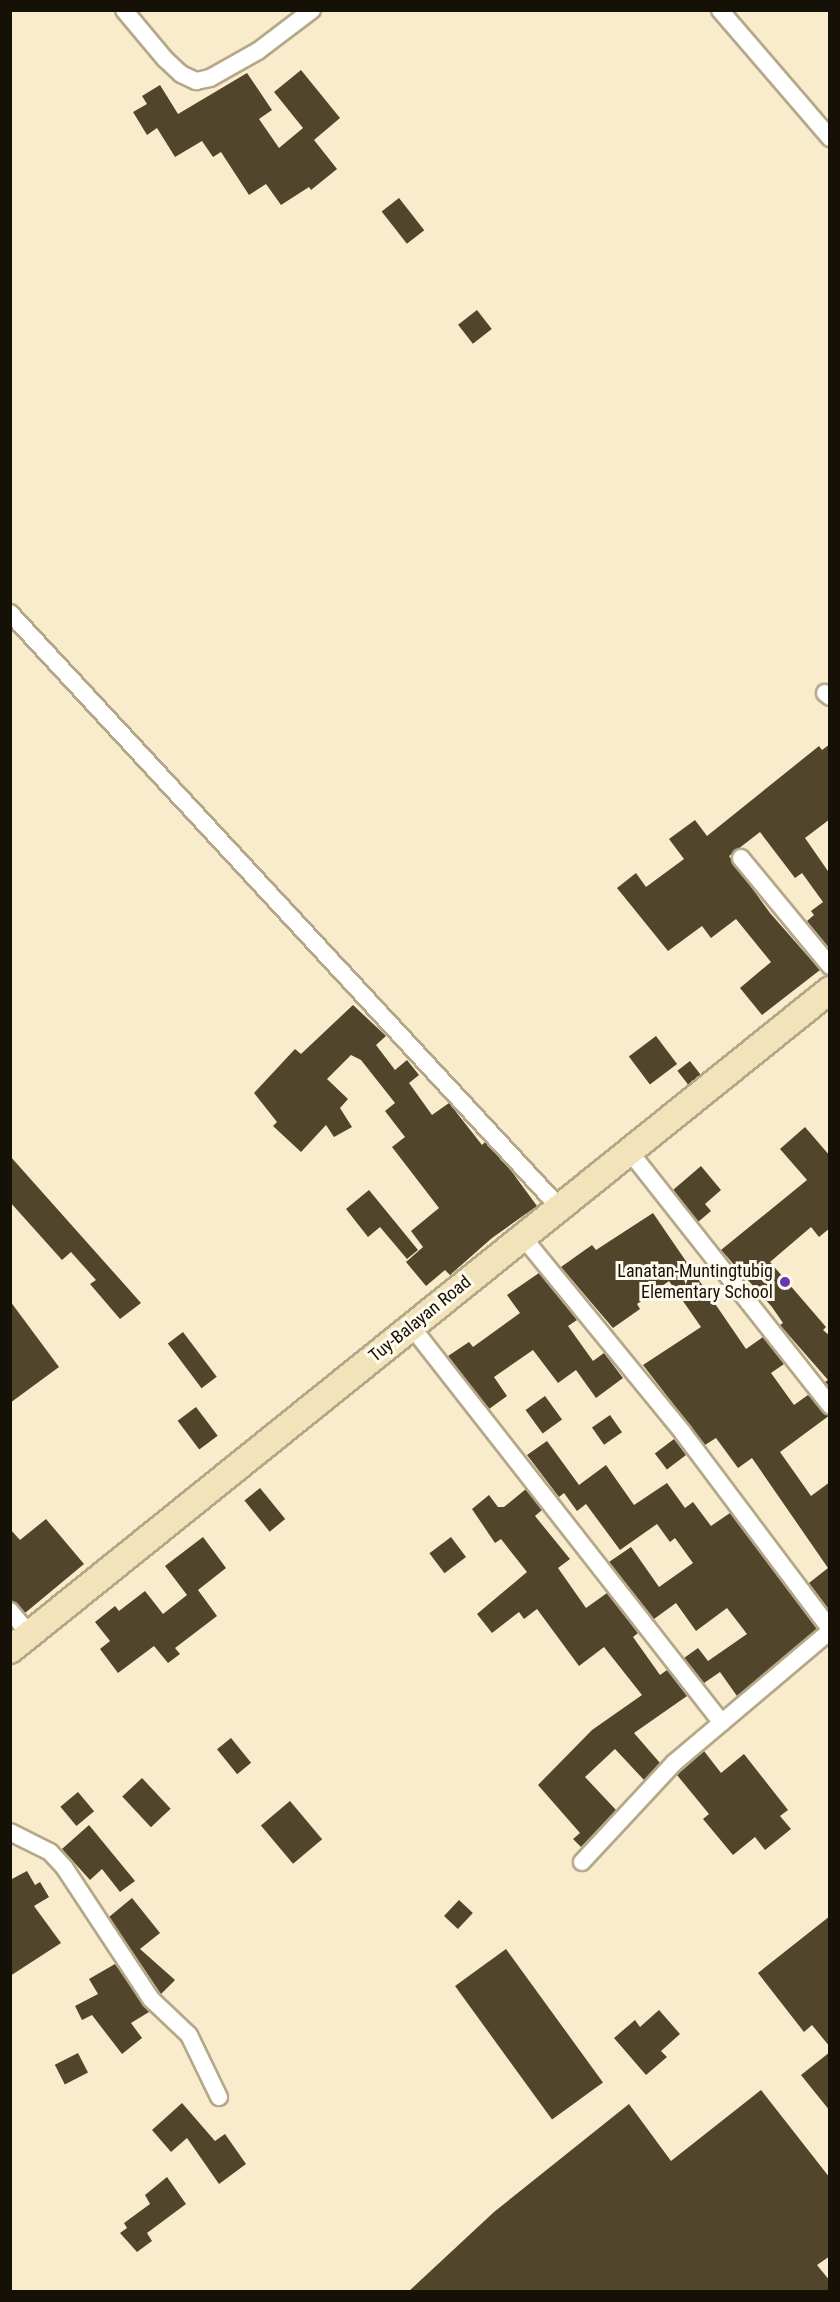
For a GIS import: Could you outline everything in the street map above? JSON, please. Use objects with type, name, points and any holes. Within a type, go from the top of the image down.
[{"type":"main road","name":"Tuy-Balayan Road","points":[[20,1642],[830,990]]},
{"type":"street","points":[[124,10],[165,59],[181,74],[196,81],[210,78],[258,51],[312,10]]},
{"type":"street","points":[[720,10],[762,65],[830,138]]},
{"type":"street","points":[[10,613],[559,1207]]},
{"type":"street","points":[[741,858],[830,966]]},
{"type":"street","points":[[630,1152],[830,1405]]},
{"type":"street","points":[[522,1236],[683,1433],[830,1630],[674,1763],[582,1862]]},
{"type":"street","points":[[411,1326],[722,1723]]},
{"type":"street","points":[[10,1611],[20,1642]]},
{"type":"street","points":[[10,1832],[51,1852],[64,1868],[151,1999],[189,2034],[219,2097]]},
{"type":"building","points":[[301,70],[340,118],[314,140],[337,169],[311,190],[309,187],[281,205],[266,184],[249,195],[221,152],[213,157],[202,141],[175,157],[157,128],[147,135],[133,112],[147,104],[142,96],[160,85],[178,114],[247,73],[272,110],[259,119],[279,148],[303,128],[274,92]]},
{"type":"building","points":[[399,198],[424,230],[407,244],[382,212]]},
{"type":"building","points":[[477,310],[492,329],[473,344],[458,325]]},
{"type":"building","points":[[830,744],[830,819],[805,838],[830,874],[830,949],[807,921],[814,915],[811,911],[823,902],[802,873],[795,878],[760,832],[729,856],[770,913],[820,970],[762,1015],[740,988],[771,962],[736,919],[711,938],[702,926],[668,951],[617,888],[636,873],[646,887],[684,859],[669,839],[695,820],[707,836],[819,746],[822,750]]},
{"type":"building","points":[[353,1005],[386,1036],[376,1045],[395,1070],[407,1060],[419,1075],[409,1083],[432,1115],[449,1103],[482,1145],[485,1142],[512,1172],[537,1206],[492,1238],[450,1275],[445,1270],[426,1286],[406,1262],[423,1247],[411,1231],[439,1208],[392,1147],[405,1137],[385,1111],[395,1103],[361,1060],[351,1055],[327,1079],[348,1099],[340,1108],[352,1127],[334,1137],[326,1125],[301,1152],[273,1126],[277,1122],[254,1093],[295,1049],[301,1054]]},
{"type":"building","points":[[656,1036],[677,1064],[650,1084],[629,1056]]},
{"type":"building","points":[[690,1061],[701,1075],[688,1085],[677,1071]]},
{"type":"building","points":[[805,1127],[830,1156],[830,1228],[819,1237],[811,1227],[770,1262],[826,1327],[823,1330],[830,1336],[830,1387],[825,1382],[828,1380],[780,1325],[783,1323],[772,1307],[721,1250],[807,1180],[780,1149]]},
{"type":"building","points":[[10,1156],[141,1303],[120,1319],[90,1284],[96,1280],[71,1252],[62,1260],[10,1202]]},
{"type":"building","points":[[701,1166],[721,1190],[705,1204],[711,1211],[698,1222],[673,1190]]},
{"type":"building","points":[[369,1190],[418,1250],[407,1259],[380,1227],[368,1237],[346,1209]]},
{"type":"building","points":[[653,1213],[746,1349],[763,1337],[784,1364],[771,1373],[794,1405],[808,1395],[830,1415],[780,1452],[811,1496],[830,1482],[830,1611],[809,1583],[828,1568],[752,1458],[738,1468],[716,1438],[705,1445],[643,1365],[701,1327],[669,1281],[637,1304],[640,1309],[613,1328],[561,1267],[592,1245],[596,1250]]},
{"type":"building","points":[[539,1273],[577,1320],[568,1326],[593,1361],[604,1353],[623,1378],[596,1398],[576,1370],[558,1383],[533,1350],[494,1377],[507,1396],[489,1409],[448,1356],[469,1342],[473,1347],[520,1313],[507,1295]]},
{"type":"building","points":[[10,1301],[59,1367],[10,1403]]},
{"type":"building","points":[[183,1332],[217,1377],[202,1388],[168,1343]]},
{"type":"building","points":[[545,1396],[562,1419],[543,1434],[526,1410]]},
{"type":"building","points":[[196,1407],[218,1436],[199,1450],[178,1421]]},
{"type":"building","points":[[610,1415],[622,1432],[604,1445],[592,1428]]},
{"type":"building","points":[[674,1439],[686,1455],[667,1469],[655,1453]]},
{"type":"building","points":[[547,1441],[579,1485],[606,1465],[634,1505],[667,1483],[685,1508],[693,1502],[711,1526],[730,1513],[817,1629],[737,1696],[720,1672],[704,1683],[684,1658],[698,1648],[708,1661],[747,1634],[727,1608],[696,1631],[676,1603],[654,1619],[609,1562],[631,1547],[659,1587],[693,1563],[675,1538],[670,1542],[657,1524],[620,1550],[586,1504],[577,1511],[564,1493],[559,1497],[527,1455]]},
{"type":"building","points":[[260,1488],[285,1519],[270,1532],[244,1501]]},
{"type":"building","points":[[526,1489],[542,1510],[535,1516],[570,1559],[558,1568],[586,1608],[607,1593],[638,1633],[633,1637],[660,1675],[667,1670],[687,1696],[634,1733],[660,1763],[644,1780],[615,1749],[585,1777],[616,1810],[581,1847],[573,1839],[580,1833],[538,1785],[592,1730],[642,1695],[604,1647],[579,1666],[537,1609],[524,1619],[519,1612],[492,1633],[477,1614],[527,1572],[501,1539],[495,1543],[472,1509],[489,1495],[498,1507],[504,1507]]},
{"type":"building","points":[[46,1519],[84,1564],[25,1613],[10,1601],[10,1529],[20,1540]]},
{"type":"building","points":[[203,1537],[226,1568],[198,1590],[217,1616],[175,1648],[180,1654],[168,1663],[154,1646],[118,1673],[100,1649],[110,1641],[95,1622],[115,1606],[119,1611],[145,1591],[163,1614],[187,1595],[165,1566]]},
{"type":"building","points":[[451,1537],[466,1557],[444,1573],[429,1553]]},
{"type":"building","points":[[231,1738],[251,1763],[237,1774],[217,1749]]},
{"type":"building","points":[[704,1751],[721,1773],[744,1754],[788,1810],[780,1816],[791,1829],[765,1850],[755,1837],[733,1855],[703,1819],[709,1814],[677,1775]]},
{"type":"building","points":[[142,1778],[171,1809],[151,1827],[122,1796]]},
{"type":"building","points":[[78,1792],[94,1811],[76,1826],[60,1807]]},
{"type":"building","points":[[290,1801],[322,1839],[293,1864],[261,1825]]},
{"type":"building","points":[[89,1825],[135,1881],[120,1892],[102,1869],[90,1880],[62,1849]]},
{"type":"building","points":[[27,1871],[35,1885],[40,1882],[49,1897],[34,1906],[61,1943],[10,1976],[10,1880]]},
{"type":"building","points":[[132,1898],[160,1933],[140,1949],[175,1980],[161,1994],[109,1917]]},
{"type":"building","points":[[459,1900],[473,1913],[458,1929],[444,1916]]},
{"type":"building","points":[[830,1916],[830,2047],[812,2025],[804,2032],[758,1973]]},
{"type":"building","points":[[506,1949],[603,2082],[552,2120],[455,1986]]},
{"type":"building","points":[[115,1964],[149,2012],[131,2023],[142,2038],[122,2054],[92,2015],[82,2020],[75,2006],[98,1994],[89,1979]]},
{"type":"building","points":[[659,2010],[680,2034],[661,2051],[667,2057],[646,2075],[614,2038],[635,2020],[640,2027]]},
{"type":"building","points":[[830,2052],[830,2111],[801,2075]]},
{"type":"building","points":[[78,2053],[88,2073],[65,2084],[55,2065]]},
{"type":"building","points":[[761,2090],[830,2178],[830,2256],[817,2265],[830,2281],[830,2292],[408,2292],[494,2212],[629,2104],[671,2161]]},
{"type":"building","points":[[182,2103],[215,2141],[225,2134],[246,2164],[219,2184],[187,2138],[171,2152],[152,2130]]},
{"type":"building","points":[[167,2177],[186,2204],[147,2233],[152,2241],[137,2252],[120,2233],[127,2228],[124,2223],[150,2204],[145,2195]]},
{"type":"place","name":"Lanatan-Muntingtubig Elementary School","points":[[785,1282]]}]
